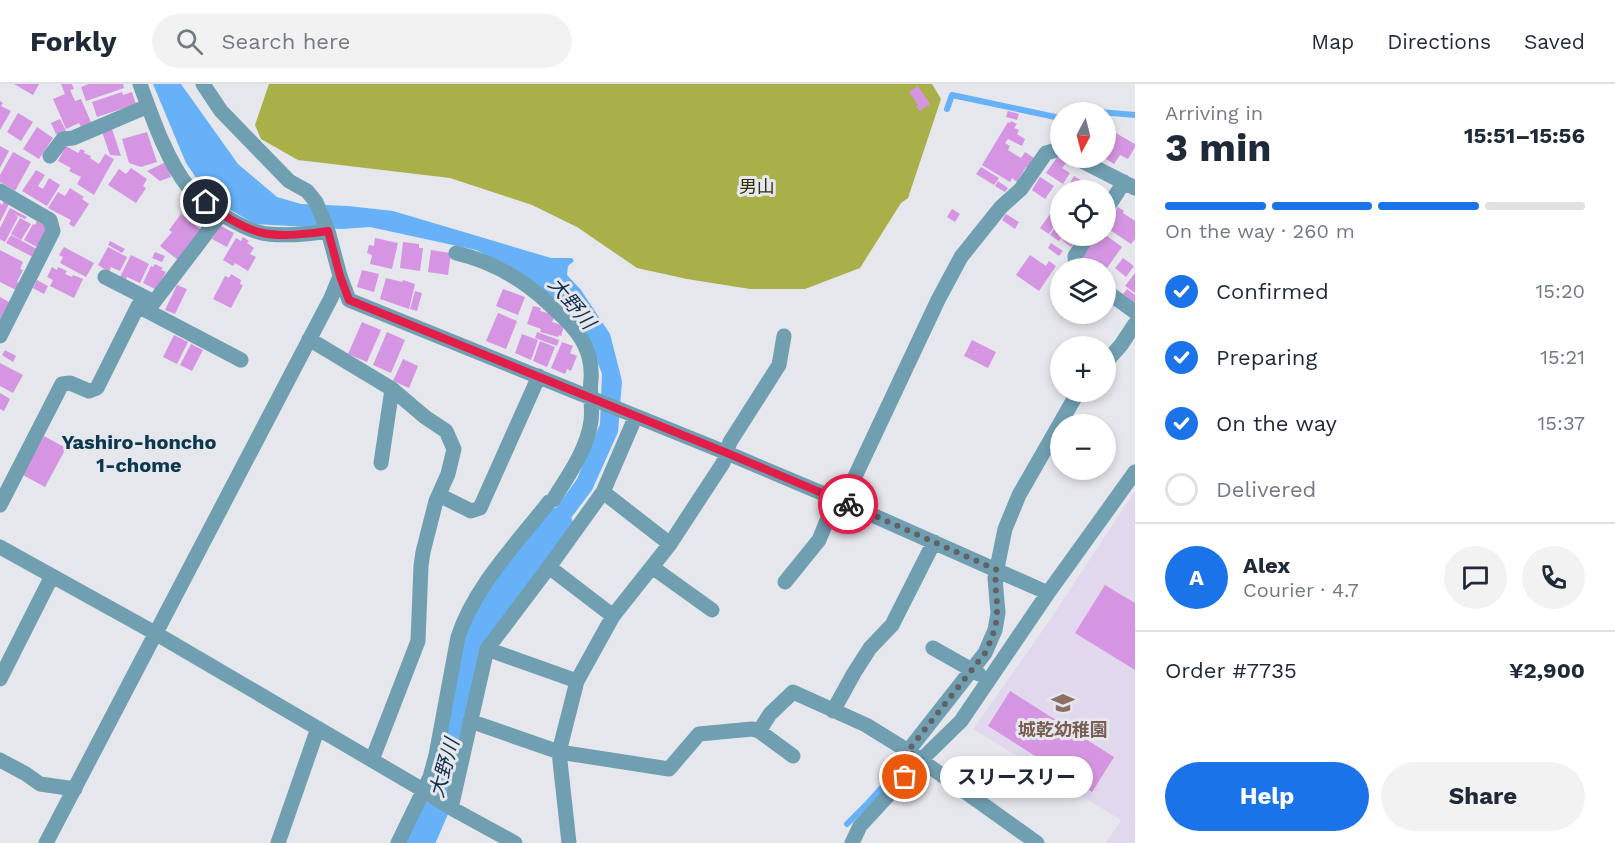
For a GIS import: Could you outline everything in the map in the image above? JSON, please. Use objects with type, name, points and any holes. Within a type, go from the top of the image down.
[{"type":"street","points":[[140,84],[173,164],[190,189],[221,214],[268,234],[328,231]]},
{"type":"street","points":[[203,84],[228,119],[289,182],[307,191],[316,202],[328,231],[349,300],[727,453],[1048,593]]},
{"type":"street","points":[[50,156],[63,139],[74,138],[148,106]]},
{"type":"street","points":[[785,582],[819,540],[830,513],[843,502],[938,300],[961,257],[1001,207],[1022,189],[1046,153],[1050,152]]},
{"type":"street","points":[[1096,168],[1129,185],[1116,199]]},
{"type":"street","points":[[0,191],[50,219],[53,231],[0,336]]},
{"type":"street","points":[[0,506],[62,384],[70,383],[89,391],[97,388],[138,306],[154,302],[221,214]]},
{"type":"street","points":[[398,843],[430,777],[462,624],[485,584],[549,502],[553,500],[576,464],[591,423],[592,374],[583,342],[568,321],[512,275],[479,260],[456,253]]},
{"type":"street","points":[[46,843],[331,298],[340,276]]},
{"type":"street","points":[[105,277],[154,302]]},
{"type":"street","points":[[1116,298],[1135,312]]},
{"type":"street","points":[[138,306],[241,360]]},
{"type":"street","points":[[1116,351],[1135,324]]},
{"type":"street","points":[[569,843],[559,752],[577,681],[614,616],[670,544],[723,463],[730,442],[779,365],[784,336]]},
{"type":"street","points":[[309,339],[392,388],[425,417],[446,431],[454,449],[448,474],[436,501],[421,566],[418,641],[372,760]]},
{"type":"street","points":[[439,495],[471,511],[480,507],[539,376]]},
{"type":"street","points":[[381,463],[392,388]]},
{"type":"street","points":[[908,751],[985,653],[995,630],[998,613],[995,578],[1001,571],[1005,529],[1019,495],[1072,402]]},
{"type":"street","points":[[451,808],[487,649],[603,492],[634,416]]},
{"type":"street","points":[[852,843],[860,826],[921,760],[962,721],[1048,593],[1135,472]]},
{"type":"street","points":[[603,492],[670,544]]},
{"type":"street","points":[[833,711],[870,648],[892,625],[934,542]]},
{"type":"street","points":[[0,547],[155,633],[423,789],[451,808],[515,843]]},
{"type":"street","points":[[549,567],[614,616]]},
{"type":"street","points":[[652,567],[712,610]]},
{"type":"street","points":[[0,680],[52,576]]},
{"type":"street","points":[[933,648],[990,680]]},
{"type":"street","points":[[487,649],[577,681]]},
{"type":"street","points":[[759,730],[770,714],[793,692],[866,725],[908,751],[1037,843]]},
{"type":"street","points":[[470,721],[559,752],[669,769],[699,734],[759,730],[793,756]]},
{"type":"street","points":[[278,843],[318,728]]},
{"type":"street","points":[[0,760],[40,784],[75,789]]},
{"type":"shaded area","name":"城乾幼稚園","points":[[1135,491],[1135,843],[1106,843],[1121,820],[973,729],[1050,620]]},
{"type":"green space","name":"男山","points":[[269,84],[932,84],[941,99],[908,198],[901,203],[860,268],[805,289],[750,289],[637,268],[577,227],[532,205],[450,178],[298,160],[261,139],[255,125]]},
{"type":"water","points":[[153,84],[181,84],[238,164],[277,197],[301,204],[393,211],[551,258],[572,258],[574,261],[568,266],[567,275],[581,290],[610,334],[622,381],[618,432],[592,490],[537,563],[519,559],[577,479],[600,424],[602,374],[593,350],[577,323],[555,299],[504,265],[476,250],[370,227],[342,229],[255,224],[206,192],[186,163]]},
{"type":"building","points":[[14,84],[39,84],[33,95]]},
{"type":"building","points":[[61,84],[72,84],[74,89],[70,90],[75,101],[81,99],[91,122],[81,127],[79,123],[66,129],[53,99],[65,94]]},
{"type":"building","points":[[89,84],[123,84],[124,88],[86,101],[81,87]]},
{"type":"building","points":[[918,86],[930,104],[920,111],[909,92]]},
{"type":"building","points":[[122,92],[123,95],[132,92],[136,104],[97,117],[92,102]]},
{"type":"building","points":[[0,101],[3,103],[1,106],[11,111],[0,130]]},
{"type":"building","points":[[1008,111],[1019,114],[1017,120],[1006,117]]},
{"type":"building","points":[[18,113],[33,122],[21,141],[7,132]]},
{"type":"building","points":[[60,119],[66,135],[56,134],[51,123]]},
{"type":"building","points":[[1008,122],[1017,124],[1014,128],[1019,130],[1017,134],[1025,139],[1022,146],[1008,139],[1005,143],[1010,146],[1008,150],[1021,158],[1025,152],[1034,158],[1017,182],[1012,178],[1010,182],[982,165]]},
{"type":"building","points":[[37,127],[53,138],[39,159],[23,149]]},
{"type":"building","points":[[112,129],[121,156],[110,155],[102,132]]},
{"type":"building","points":[[147,132],[157,162],[141,167],[129,163],[122,139]]},
{"type":"building","points":[[1116,133],[1135,144],[1128,159],[1120,155],[1116,161]]},
{"type":"building","points":[[0,146],[9,151],[0,168]]},
{"type":"building","points":[[66,146],[78,153],[81,149],[85,151],[84,153],[99,164],[105,154],[114,159],[94,195],[77,184],[81,177],[69,171],[71,168],[58,161]]},
{"type":"building","points":[[13,152],[31,162],[15,191],[0,182],[0,175]]},
{"type":"building","points":[[166,162],[171,177],[160,181],[147,171]]},
{"type":"building","points":[[981,167],[999,178],[994,185],[976,174]]},
{"type":"building","points":[[1050,167],[1062,168],[1070,173],[1066,180],[1057,180],[1046,173]]},
{"type":"building","points":[[131,168],[147,179],[143,186],[146,188],[136,203],[108,185],[119,169],[126,174]]},
{"type":"building","points":[[36,170],[45,175],[38,186],[43,189],[49,178],[60,185],[47,206],[22,191]]},
{"type":"building","points":[[1040,177],[1050,183],[1050,192],[1045,199],[1032,190]]},
{"type":"building","points":[[998,181],[1008,188],[1005,192],[995,186]]},
{"type":"building","points":[[70,188],[84,197],[82,199],[89,204],[74,227],[69,224],[71,220],[48,208],[58,192],[65,196]]},
{"type":"building","points":[[4,201],[9,204],[0,222],[0,203],[2,205]]},
{"type":"building","points":[[1118,207],[1135,221],[1135,239],[1131,244],[1116,234]]},
{"type":"building","points":[[10,208],[27,217],[25,219],[14,214],[18,217],[5,242],[0,239],[0,228]]},
{"type":"building","points":[[952,209],[960,214],[955,222],[947,217]]},
{"type":"building","points":[[181,214],[201,230],[178,260],[160,246],[172,232],[169,230]]},
{"type":"building","points":[[1006,214],[1019,222],[1015,229],[1002,220]]},
{"type":"building","points":[[1050,214],[1049,234],[1040,228]]},
{"type":"building","points":[[20,218],[31,224],[21,240],[11,234]]},
{"type":"building","points":[[37,221],[47,229],[37,247],[24,240]]},
{"type":"building","points":[[221,226],[234,233],[227,247],[212,239]]},
{"type":"building","points":[[11,235],[37,249],[33,257],[6,243]]},
{"type":"building","points":[[243,237],[254,248],[250,254],[256,257],[248,271],[235,263],[233,266],[223,260],[236,238],[241,241]]},
{"type":"building","points":[[375,238],[398,243],[392,269],[370,264],[372,255],[367,253],[369,245],[374,246]]},
{"type":"building","points":[[110,241],[125,249],[122,253],[108,245]]},
{"type":"building","points":[[403,242],[419,244],[419,248],[423,248],[420,271],[400,268]]},
{"type":"building","points":[[1116,243],[1122,247],[1114,258],[1082,258],[1091,246],[1116,246]]},
{"type":"building","points":[[1050,245],[1063,251],[1059,256],[1048,248]]},
{"type":"building","points":[[64,247],[94,263],[86,277],[60,263],[63,257],[59,255]]},
{"type":"building","points":[[108,247],[127,257],[120,271],[111,267],[109,272],[98,265]]},
{"type":"building","points":[[0,250],[23,262],[20,269],[23,270],[16,290],[0,282]]},
{"type":"building","points":[[431,250],[451,253],[448,275],[428,272]]},
{"type":"building","points":[[155,252],[165,256],[162,262],[152,258]]},
{"type":"building","points":[[131,255],[149,264],[140,283],[127,277],[126,280],[120,277]]},
{"type":"building","points":[[1030,255],[1046,266],[1050,262],[1050,275],[1039,291],[1016,275]]},
{"type":"building","points":[[1123,258],[1134,266],[1126,277],[1116,267]]},
{"type":"building","points":[[155,264],[166,272],[157,290],[143,283],[151,266]]},
{"type":"building","points":[[52,267],[57,270],[58,267],[67,271],[65,274],[83,279],[74,298],[50,286],[53,280],[47,277]]},
{"type":"building","points":[[362,270],[379,274],[374,292],[357,287]]},
{"type":"building","points":[[1135,273],[1135,293],[1125,286]]},
{"type":"building","points":[[231,274],[241,280],[240,284],[243,285],[231,308],[213,299],[225,276],[229,278]]},
{"type":"building","points":[[386,278],[415,284],[409,309],[380,299]]},
{"type":"building","points":[[37,280],[48,286],[44,294],[33,288]]},
{"type":"building","points":[[177,285],[187,289],[175,314],[165,310]]},
{"type":"building","points":[[503,289],[525,297],[518,315],[496,306]]},
{"type":"building","points":[[1127,289],[1135,295],[1135,303],[1123,294]]},
{"type":"building","points":[[415,291],[422,293],[417,311],[410,309]]},
{"type":"building","points":[[0,297],[9,302],[0,319]]},
{"type":"building","points":[[533,306],[541,308],[540,311],[555,315],[552,322],[564,326],[561,336],[540,332],[541,329],[527,324]]},
{"type":"building","points":[[498,313],[517,321],[506,349],[486,341]]},
{"type":"building","points":[[362,322],[381,330],[367,362],[348,354]]},
{"type":"building","points":[[387,332],[405,340],[391,373],[373,365]]},
{"type":"building","points":[[537,332],[559,340],[557,346],[535,338]]},
{"type":"building","points":[[522,334],[538,340],[531,360],[515,353]]},
{"type":"building","points":[[174,335],[188,342],[177,364],[163,357]]},
{"type":"building","points":[[972,340],[996,352],[988,368],[964,356]]},
{"type":"building","points":[[540,341],[555,347],[547,367],[533,361]]},
{"type":"building","points":[[562,342],[573,346],[570,353],[577,356],[571,371],[567,369],[565,374],[551,368]]},
{"type":"building","points":[[191,344],[203,350],[192,371],[180,365]]},
{"type":"building","points":[[5,350],[16,356],[13,362],[2,355]]},
{"type":"building","points":[[403,359],[418,366],[409,388],[393,381]]},
{"type":"building","points":[[0,363],[23,375],[13,393],[0,386]]},
{"type":"building","points":[[0,393],[10,399],[4,411],[0,409]]},
{"type":"building","points":[[44,436],[66,448],[45,487],[23,475]]},
{"type":"building","points":[[1105,585],[1135,603],[1135,670],[1075,633]]},
{"type":"building","points":[[1010,691],[1114,757],[1092,792],[988,726]]},
{"type":"waterway","points":[[947,109],[952,95],[1050,116]]},
{"type":"waterway","points":[[1116,113],[1135,115]]},
{"type":"waterway","name":"大野川","points":[[417,843],[439,792],[459,714],[471,643],[486,613],[556,525]]},
{"type":"waterway","points":[[847,824],[912,754]]},
{"type":"way so far","points":[[848,504],[997,570],[995,578],[998,613],[990,642],[985,653],[908,751],[921,760],[905,777]]},
{"type":"place","name":"城乾幼稚園","points":[[1063,703]]},
{"type":"place","name":"スリースリー","points":[[905,777]]},
{"type":"district","name":"Yashiro-honcho 1-chome","points":[[139,454]]},
{"type":"route","points":[[206,202],[221,214],[259,232],[291,234],[328,231],[349,300],[848,504]]}]
